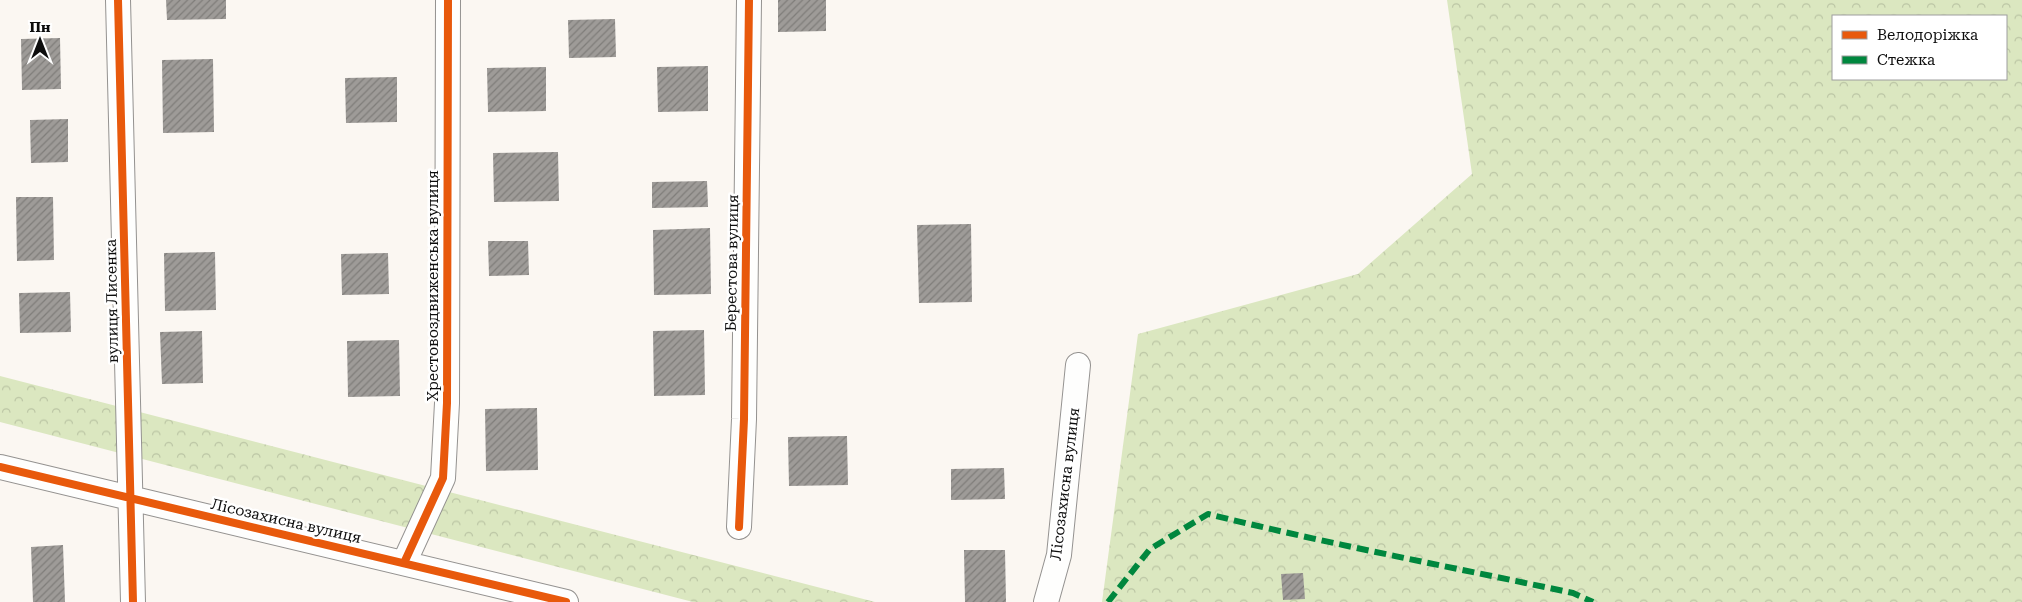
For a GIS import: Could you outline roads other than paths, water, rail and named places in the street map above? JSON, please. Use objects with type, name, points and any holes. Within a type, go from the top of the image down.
[{"type":"street","name":"вулиця Лисенка","points":[[118,0],[133,602]]},
{"type":"street","name":"Хрестовоздвиженська вулиця","points":[[404,563],[442,478],[447,403],[448,0]]},
{"type":"street","name":"Берестова вулиця","points":[[739,527],[744,419],[748,0]]},
{"type":"street","name":"Лісозахисна вулиця","points":[[1046,602],[1059,555],[1078,365]]},
{"type":"street","name":"Лісозахисна вулиця","points":[[0,467],[566,602]]}]
